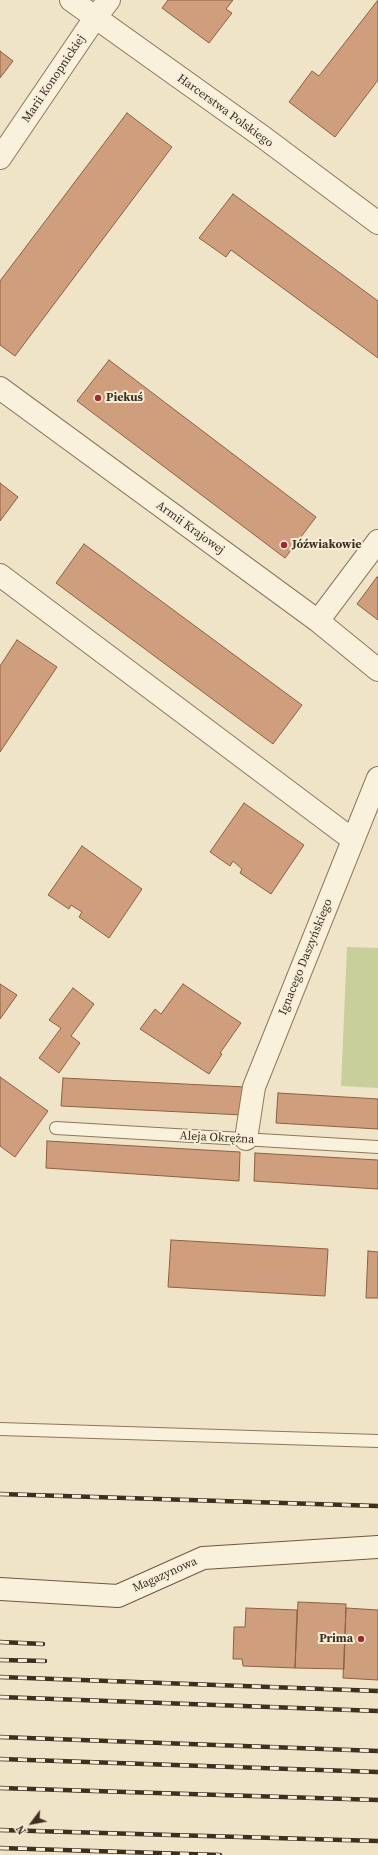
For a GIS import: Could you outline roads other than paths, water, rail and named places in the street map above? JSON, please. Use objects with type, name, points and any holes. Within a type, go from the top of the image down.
[{"type":"street","name":"Harcerstwa Polskiego","points":[[71,0],[263,137],[378,223]]},
{"type":"street","name":"Marii Konopnickiej","points":[[0,158],[95,18],[109,0]]},
{"type":"street","name":"Armii Krajowej","points":[[0,388],[318,621],[378,670]]},
{"type":"street","points":[[318,621],[378,541]]},
{"type":"street","points":[[0,575],[353,840]]},
{"type":"street","name":"Ignacego Daszyńskiego","points":[[246,1139],[254,1087],[378,778]]},
{"type":"street","name":"Magazynowa","points":[[0,1589],[118,1596],[203,1558],[378,1547]]},
{"type":"lane","name":"Aleja Okrężna","points":[[56,1128],[378,1147]]},
{"type":"lane","points":[[0,1429],[378,1441]]},
{"type":"railway","points":[[0,1494],[378,1506]]},
{"type":"railway","points":[[0,1642],[43,1644]]},
{"type":"railway","points":[[0,1660],[45,1661]]},
{"type":"railway","points":[[0,1677],[378,1691]]},
{"type":"railway","points":[[0,1697],[378,1711]]},
{"type":"railway","points":[[0,1737],[378,1751]]},
{"type":"railway","points":[[0,1759],[378,1772]]},
{"type":"railway","points":[[0,1788],[378,1800]]},
{"type":"railway","points":[[0,1830],[378,1841]]},
{"type":"railway","points":[[0,1848],[220,1855]]},
{"type":"place","name":"Piekuś","points":[[98,398]]},
{"type":"place","name":"Jóźwiakowie","points":[[284,545]]},
{"type":"place","name":"Prima","points":[[361,1639]]}]
